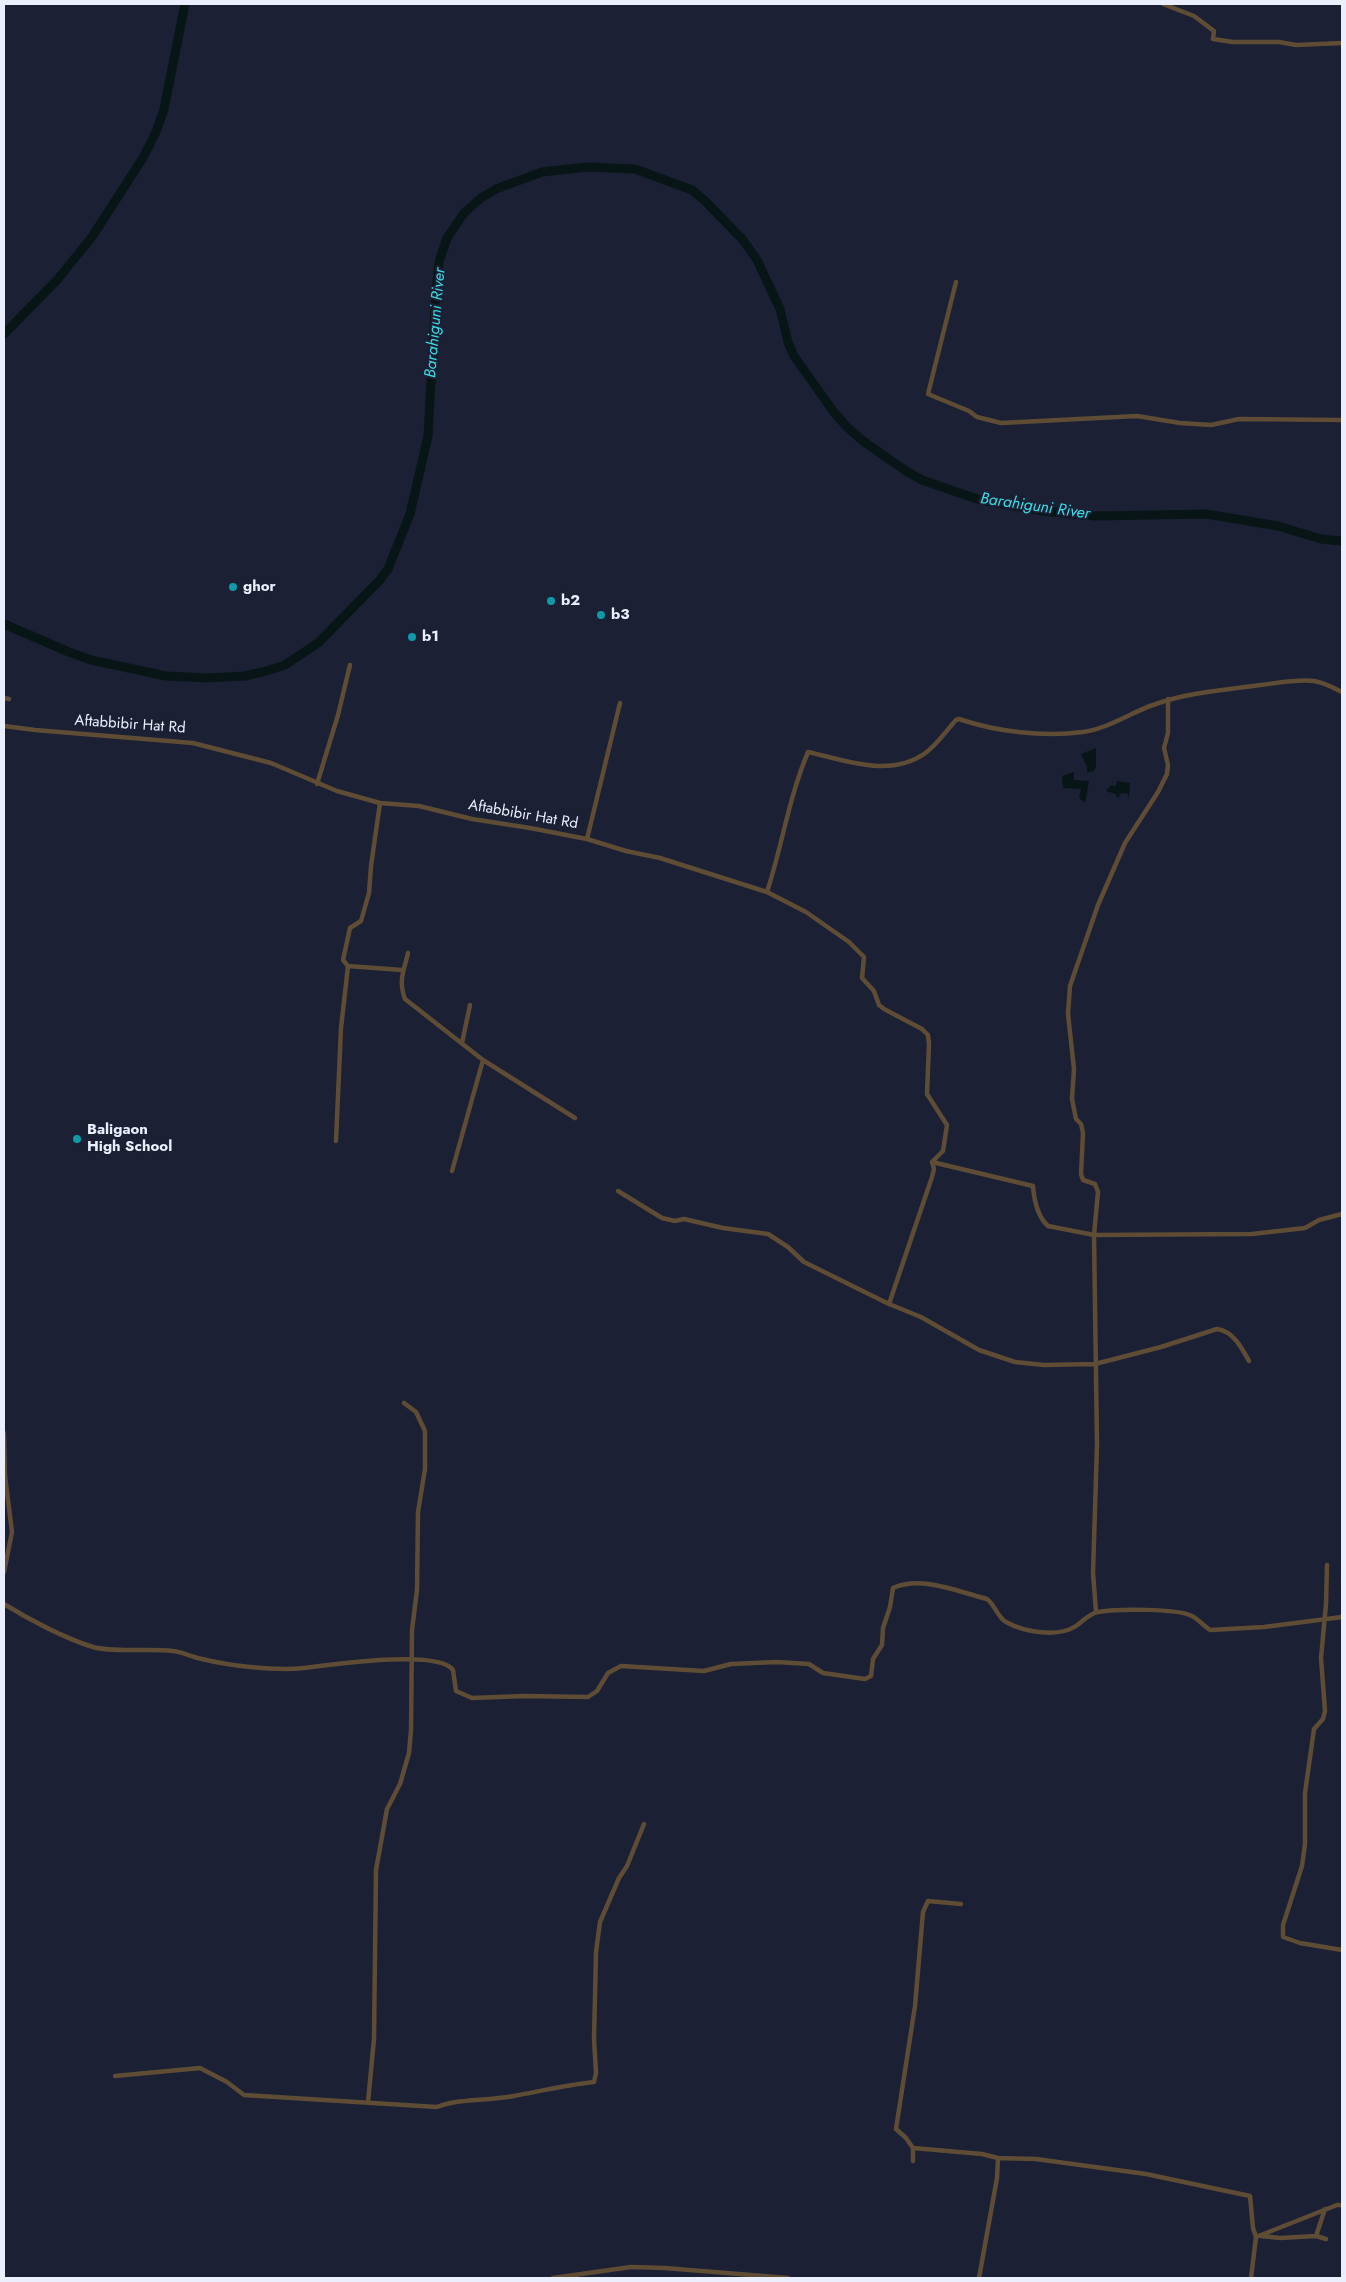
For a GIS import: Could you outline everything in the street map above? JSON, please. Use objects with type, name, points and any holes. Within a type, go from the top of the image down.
[{"type":"street","points":[[1163,4],[1194,16],[1214,31],[1213,39],[1233,42],[1279,42],[1296,45],[1342,43]]},
{"type":"street","points":[[956,282],[928,394],[970,411],[983,419],[1017,423],[1072,418],[1137,416],[1180,423],[1211,425],[1238,419],[1342,420]]},
{"type":"street","points":[[317,784],[338,715],[350,665]]},
{"type":"street","points":[[767,892],[780,851],[799,773],[808,752],[873,767],[905,764],[925,754],[956,720],[960,719],[983,727],[1000,729],[1044,733],[1084,732],[1099,729],[1136,711],[1168,699],[1199,693],[1297,681],[1316,681],[1342,692]]},
{"type":"street","points":[[1096,1612],[1094,1573],[1097,1445],[1094,1234],[1098,1192],[1095,1184],[1081,1178],[1082,1127],[1076,1119],[1072,1099],[1074,1069],[1068,1014],[1070,986],[1098,905],[1126,843],[1167,774],[1168,765],[1164,748],[1168,733],[1168,699]]},
{"type":"street","points":[[587,839],[620,703]]},
{"type":"street","name":"Aftabbibir Hat Rd","points":[[4,726],[193,743],[271,762],[317,784],[380,803],[419,806],[472,819],[587,839],[626,851],[660,858],[767,892],[806,912],[862,954],[864,957],[862,978],[874,991],[879,1005],[891,1014],[922,1029],[928,1035],[928,1097],[947,1125],[943,1151],[932,1162]]},
{"type":"street","points":[[380,803],[369,893],[361,921],[350,928],[343,960],[348,966],[402,970]]},
{"type":"street","points":[[408,953],[402,970],[402,992],[404,999],[484,1060],[575,1118]]},
{"type":"street","points":[[336,1141],[341,1028],[348,966]]},
{"type":"street","points":[[462,1043],[470,1005]]},
{"type":"street","points":[[452,1171],[484,1060]]},
{"type":"street","points":[[889,1304],[932,1177],[934,1169],[932,1162],[1033,1186],[1034,1201],[1042,1221],[1048,1226],[1094,1234],[1252,1234],[1305,1228],[1319,1220],[1342,1214]]},
{"type":"street","points":[[618,1191],[662,1218],[675,1221],[684,1219],[723,1228],[768,1234],[788,1247],[804,1262],[889,1304],[921,1317],[979,1350],[1003,1359],[1044,1365],[1095,1364],[1161,1348],[1217,1329],[1225,1330],[1242,1348],[1249,1361]]},
{"type":"street","points":[[368,2102],[374,2039],[376,1870],[387,1809],[400,1784],[409,1753],[411,1730],[412,1630],[417,1590],[418,1512],[424,1469],[425,1431],[416,1412],[404,1403]]},
{"type":"street","points":[[4,1433],[5,1476],[12,1532],[4,1572]]},
{"type":"street","points":[[1327,1565],[1321,1658],[1325,1711],[1323,1719],[1314,1729],[1305,1793],[1305,1836],[1302,1866],[1283,1925],[1282,1935],[1300,1943],[1342,1950]]},
{"type":"street","points":[[4,1604],[42,1625],[94,1647],[175,1651],[200,1659],[266,1668],[301,1668],[368,1660],[433,1662],[451,1667],[455,1675],[456,1691],[472,1698],[524,1696],[588,1697],[597,1690],[608,1673],[621,1666],[704,1671],[731,1664],[777,1662],[809,1664],[829,1674],[865,1679],[871,1676],[873,1658],[882,1645],[883,1628],[890,1607],[890,1593],[897,1586],[909,1584],[930,1584],[987,1599],[992,1603],[1003,1622],[1024,1630],[1059,1632],[1074,1628],[1096,1612],[1173,1610],[1193,1616],[1210,1630],[1264,1628],[1324,1618],[1342,1617]]},
{"type":"street","points":[[115,2076],[200,2068],[227,2082],[244,2095],[437,2107],[450,2102],[513,2096],[546,2088],[594,2082],[596,2073],[594,2039],[596,1952],[600,1922],[619,1878],[628,1866],[644,1824]]},
{"type":"street","points":[[913,2161],[913,2148],[896,2129],[915,2006],[923,1912],[928,1901],[961,1904]]},
{"type":"street","points":[[913,2148],[982,2154],[998,2158],[1036,2159],[1146,2174],[1250,2196],[1253,2228],[1258,2236],[1251,2278]]},
{"type":"street","points":[[980,2278],[997,2178],[998,2158]]},
{"type":"street","points":[[1258,2236],[1325,2209],[1342,2205]]},
{"type":"street","points":[[1316,2236],[1325,2209]]},
{"type":"street","points":[[1258,2236],[1280,2238],[1316,2236],[1326,2239]]},
{"type":"street","points":[[553,2278],[640,2267],[788,2278]]},
{"type":"shaded area","points":[[1096,748],[1096,767],[1094,771],[1087,773],[1087,767],[1081,754]]},
{"type":"shaded area","points":[[1074,772],[1074,780],[1089,781],[1085,803],[1079,798],[1081,789],[1063,788],[1062,776]]},
{"type":"shaded area","points":[[1117,781],[1130,783],[1129,799],[1127,793],[1119,794],[1120,797],[1116,797],[1116,794],[1106,791],[1111,785],[1116,786]]},
{"type":"waterway","name":"Barahiguni River","points":[[4,334],[57,280],[92,237],[144,156],[156,132],[164,109],[185,4]]},
{"type":"waterway","name":"Barahiguni River","points":[[4,624],[91,660],[166,676],[206,678],[245,676],[285,665],[318,643],[379,581],[388,569],[410,514],[428,436],[436,291],[439,262],[447,238],[464,213],[481,198],[496,189],[542,172],[587,167],[635,169],[692,190],[704,200],[743,240],[757,260],[780,309],[788,342],[794,356],[833,411],[863,441],[922,480],[980,500],[1043,511],[1095,516],[1206,514],[1278,526],[1321,539],[1342,541]]},
{"type":"place","name":"ghor","points":[[233,587]]},
{"type":"place","name":"b2","points":[[551,601]]},
{"type":"place","name":"b3","points":[[601,615]]},
{"type":"place","name":"b1","points":[[412,637]]},
{"type":"place","name":"Baligaon High School","points":[[77,1139]]}]
